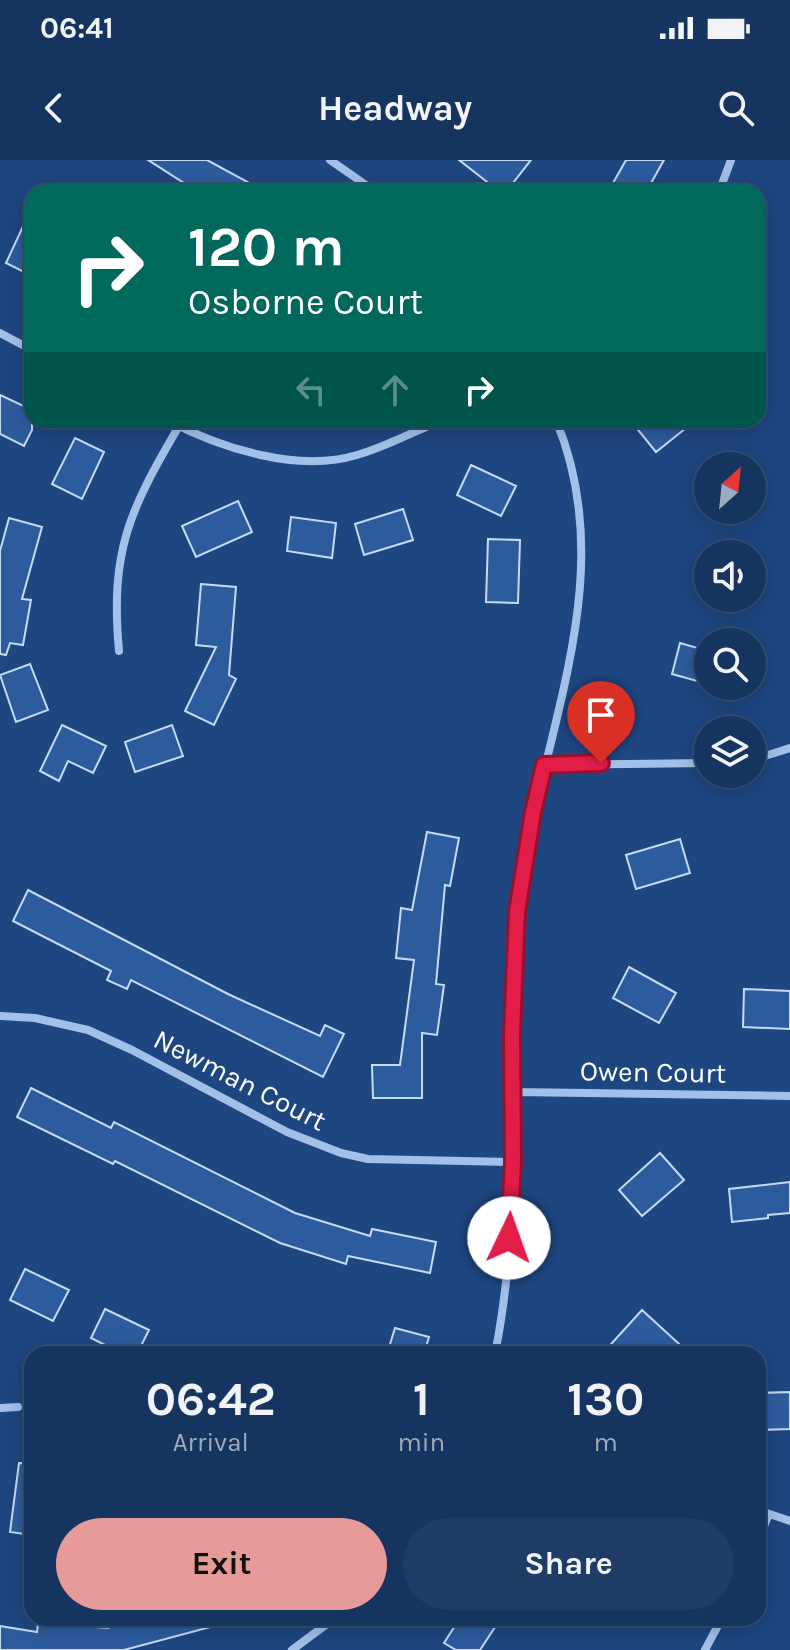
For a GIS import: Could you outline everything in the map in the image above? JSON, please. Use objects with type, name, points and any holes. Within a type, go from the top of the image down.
[{"type":"street","points":[[330,160],[364,184]]},
{"type":"street","points":[[722,184],[731,160]]},
{"type":"street","points":[[0,333],[24,346]]},
{"type":"street","points":[[119,651],[116,613],[118,569],[125,534],[136,504],[178,428]]},
{"type":"street","points":[[185,428],[262,454],[315,461],[355,456],[423,428]]},
{"type":"street","points":[[496,1346],[505,1297],[513,1162],[512,1034],[517,912],[533,812],[561,707],[581,591],[581,538],[576,488],[559,428]]},
{"type":"street","points":[[766,756],[790,748]]},
{"type":"street","points":[[544,765],[694,763]]},
{"type":"street","name":"Newman Court","points":[[0,1016],[35,1018],[88,1030],[287,1132],[341,1153],[368,1159],[513,1162]]},
{"type":"street","name":"Owen Court","points":[[514,1092],[790,1096]]},
{"type":"street","points":[[0,1408],[18,1407]]},
{"type":"street","points":[[766,1513],[790,1521]]},
{"type":"street","points":[[766,1521],[769,1514]]},
{"type":"street","points":[[292,1650],[324,1626]]},
{"type":"street","points":[[705,1650],[718,1626]]},
{"type":"building","points":[[148,160],[207,160],[251,184],[186,184]]},
{"type":"building","points":[[459,160],[531,160],[512,184],[490,184]]},
{"type":"building","points":[[626,160],[664,160],[650,184],[612,184]]},
{"type":"building","points":[[24,224],[24,272],[6,263]]},
{"type":"building","points":[[0,395],[24,406],[24,428],[32,430],[24,446],[0,434]]},
{"type":"building","points":[[636,428],[686,428],[656,452]]},
{"type":"building","points":[[75,438],[104,452],[82,499],[52,484]]},
{"type":"building","points":[[471,465],[516,486],[501,516],[457,495]]},
{"type":"building","points":[[238,501],[252,532],[196,557],[182,526]]},
{"type":"building","points":[[403,509],[413,540],[364,555],[355,524]]},
{"type":"building","points":[[291,517],[336,523],[332,558],[287,551]]},
{"type":"building","points":[[9,518],[42,527],[22,599],[31,600],[23,645],[10,643],[6,655],[0,654],[0,551]]},
{"type":"building","points":[[488,539],[520,540],[518,603],[486,602]]},
{"type":"building","points":[[201,584],[236,587],[229,675],[236,679],[214,725],[185,711],[216,647],[196,645]]},
{"type":"building","points":[[680,643],[694,647],[694,680],[672,674]]},
{"type":"building","points":[[30,664],[48,710],[16,722],[0,675]]},
{"type":"building","points":[[62,725],[106,746],[93,773],[68,761],[59,781],[40,771]]},
{"type":"building","points":[[172,725],[183,756],[135,772],[125,742]]},
{"type":"building","points":[[427,832],[459,838],[450,886],[445,885],[436,984],[444,985],[437,1035],[422,1033],[422,1098],[373,1098],[372,1065],[400,1065],[414,960],[396,958],[401,908],[412,910]]},
{"type":"building","points":[[680,839],[690,873],[636,889],[626,855]]},
{"type":"building","points":[[28,890],[228,994],[320,1036],[325,1025],[344,1034],[323,1077],[131,980],[127,989],[107,980],[111,971],[13,921]]},
{"type":"building","points":[[629,967],[676,993],[659,1023],[613,998]]},
{"type":"building","points":[[744,989],[790,991],[790,1029],[743,1027]]},
{"type":"building","points":[[31,1088],[111,1128],[114,1122],[295,1213],[370,1236],[372,1229],[436,1242],[430,1273],[348,1256],[346,1264],[280,1243],[115,1161],[113,1164],[17,1117]]},
{"type":"building","points":[[660,1153],[684,1180],[642,1216],[619,1190]]},
{"type":"building","points":[[790,1182],[790,1213],[732,1222],[729,1189]]},
{"type":"building","points":[[25,1269],[69,1290],[53,1321],[10,1300]]},
{"type":"building","points":[[105,1309],[149,1330],[141,1346],[107,1346],[91,1338]]},
{"type":"building","points":[[642,1310],[681,1346],[609,1346]]},
{"type":"building","points":[[395,1328],[429,1337],[426,1346],[389,1346]]},
{"type":"building","points":[[790,1392],[790,1429],[766,1430],[766,1393]]},
{"type":"building","points":[[19,1463],[24,1463],[24,1534],[10,1532]]},
{"type":"building","points":[[0,1626],[37,1632],[38,1626],[214,1626],[124,1650],[0,1650]]},
{"type":"building","points":[[455,1626],[496,1626],[480,1650],[456,1650],[444,1643]]},
{"type":"route","points":[[509,1238],[517,912],[533,812],[544,765],[601,763]]}]
